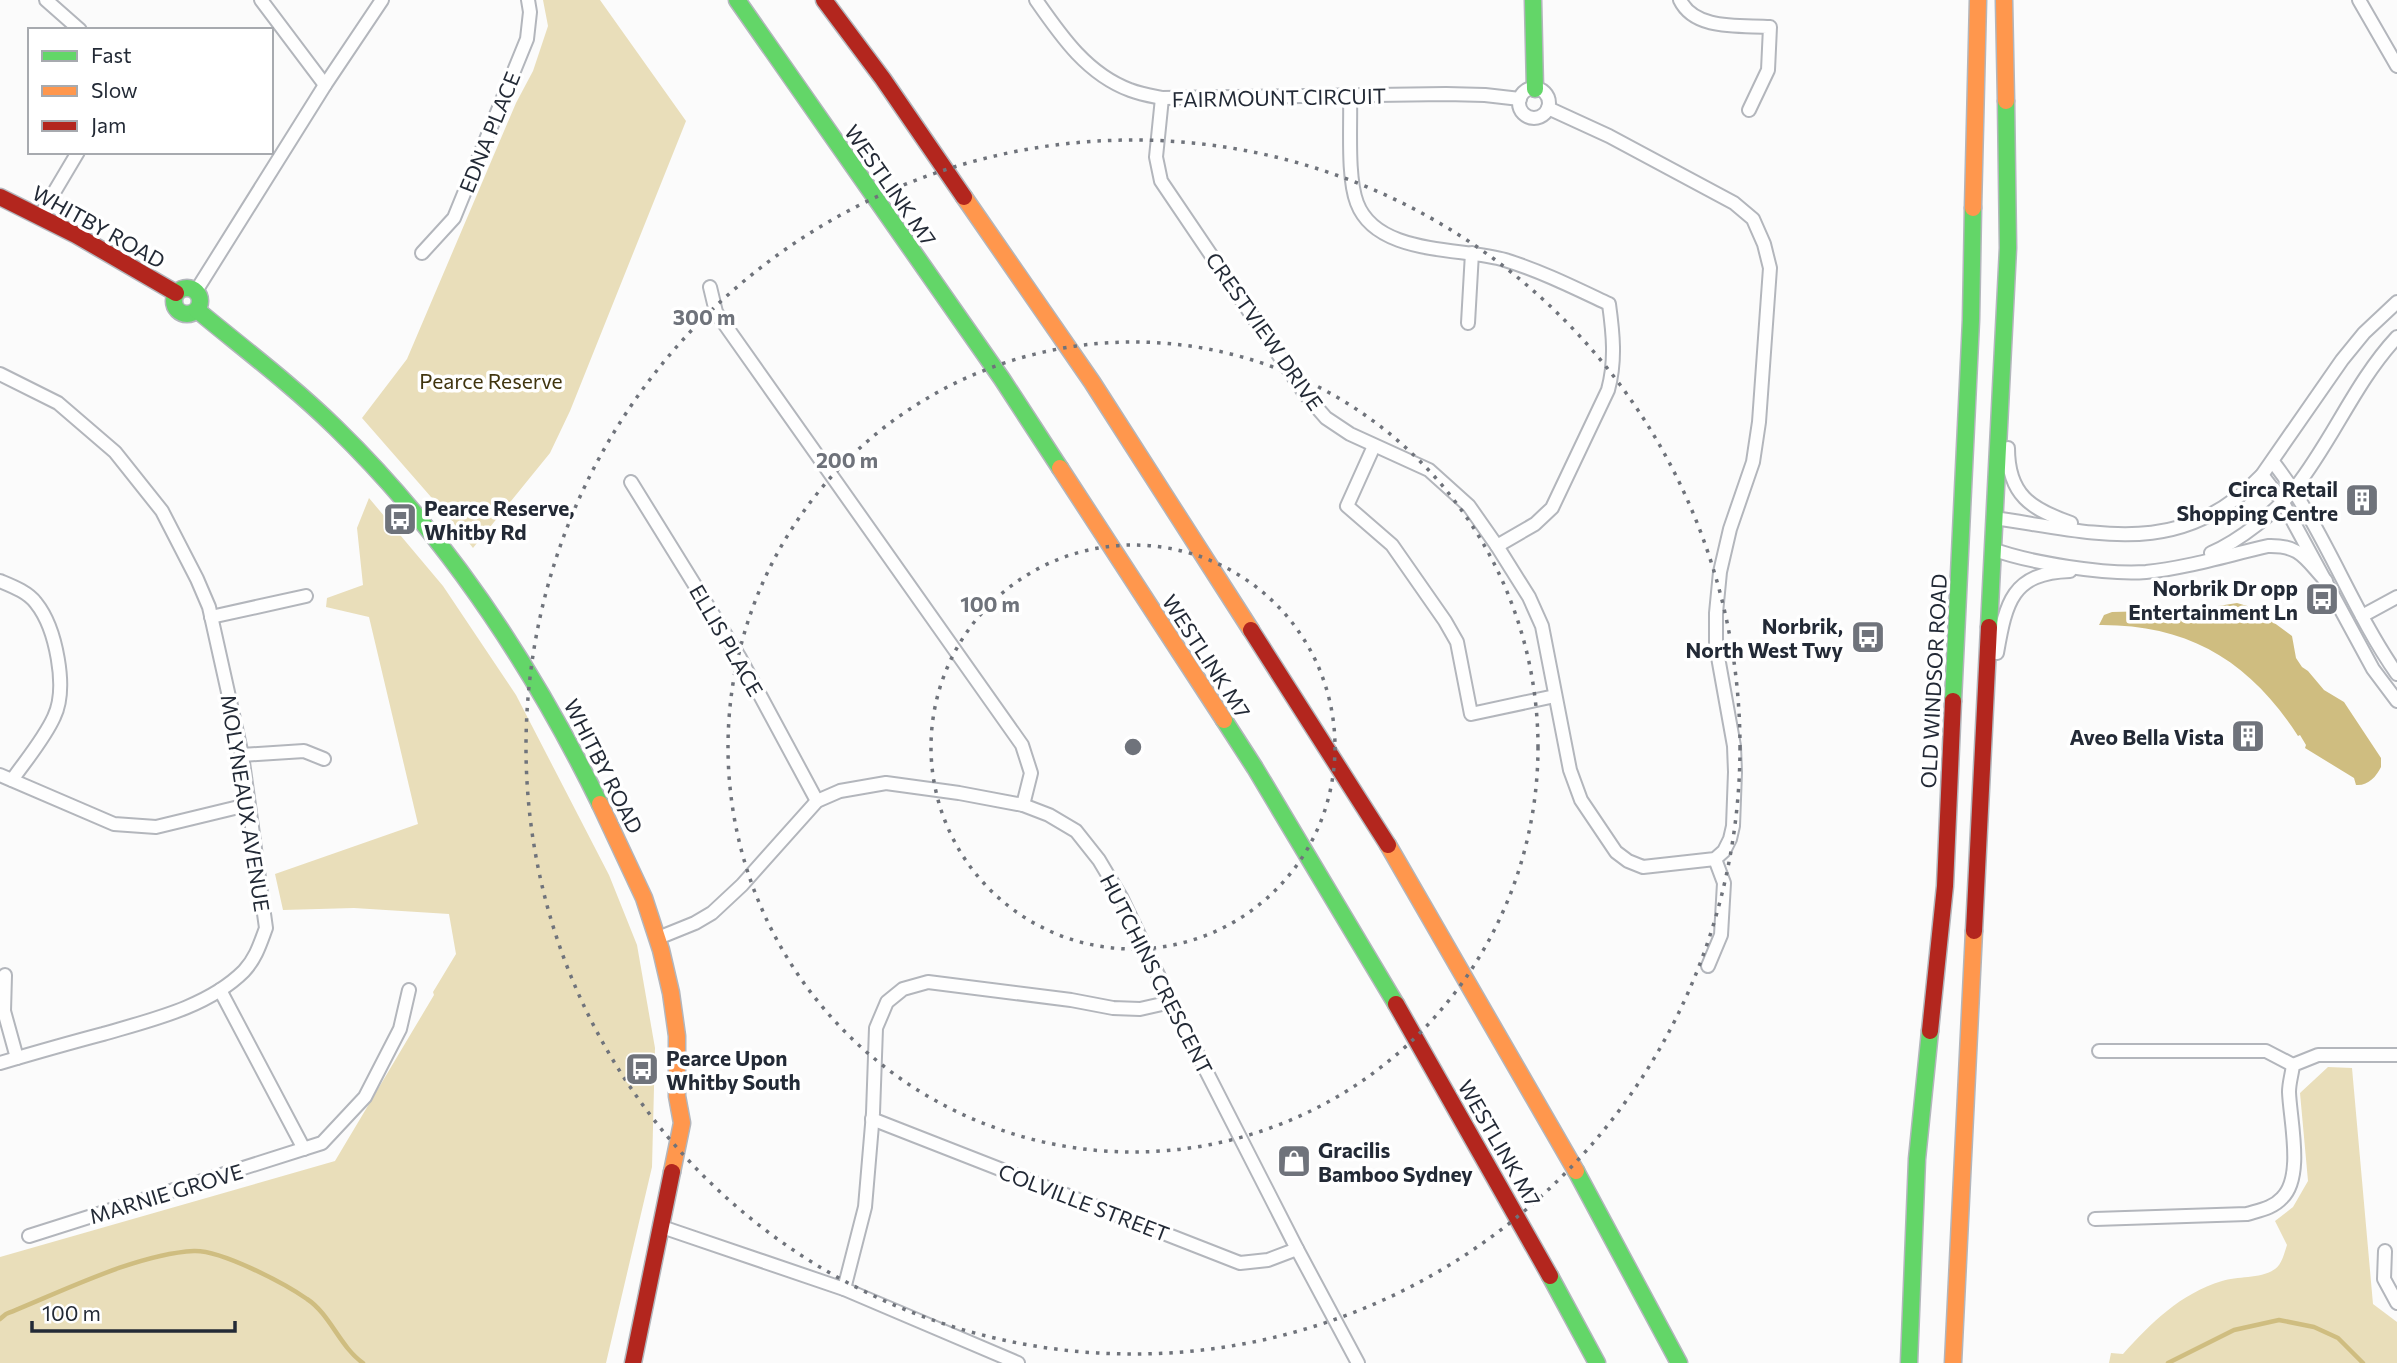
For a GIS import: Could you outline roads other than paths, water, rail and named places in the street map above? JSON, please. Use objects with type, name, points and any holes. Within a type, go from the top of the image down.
[{"type":"main road","name":"WESTLINK M7","points":[[737,0],[1002,379],[1255,768],[1405,1019],[1597,1363]]},
{"type":"main road","points":[[824,0],[891,90],[1092,382],[1376,825],[1574,1167],[1679,1363]]},
{"type":"main road","points":[[1533,0],[1535,89]]},
{"type":"main road","name":"OLD WINDSOR ROAD","points":[[1909,1363],[1917,1158],[1945,886],[1971,320],[1978,0]]},
{"type":"main road","points":[[1953,1363],[2008,248],[2004,0]]},
{"type":"main road","name":"WHITBY ROAD","points":[[0,197],[40,216],[176,293]]},
{"type":"main road","points":[[184,288],[196,292],[200,299],[197,310],[190,314],[179,311],[174,304],[176,293],[184,288]]},
{"type":"main road","name":"WHITBY ROAD","points":[[197,310],[333,426],[404,500],[456,564],[513,644],[561,725],[634,874],[658,938],[676,1027],[677,1109],[682,1124],[633,1363]]},
{"type":"main road","points":[[1961,513],[1994,518]]},
{"type":"main road","points":[[1961,513],[1977,538],[1992,549]]},
{"type":"street","points":[[46,0],[78,28]]},
{"type":"street","points":[[261,0],[325,85]]},
{"type":"street","points":[[196,292],[325,85],[382,0]]},
{"type":"street","name":"EDNA PLACE","points":[[422,253],[454,218],[527,39],[530,12],[528,0]]},
{"type":"street","name":"FAIRMOUNT CIRCUIT","points":[[1036,0],[1068,46],[1097,71],[1129,90],[1162,98],[1446,94],[1520,99]]},
{"type":"street","points":[[1680,0],[1692,15],[1705,21],[1770,27],[1768,70],[1749,110]]},
{"type":"street","points":[[2359,0],[2397,66]]},
{"type":"street","points":[[1535,89],[1546,95],[1548,108],[1542,116],[1532,118],[1523,113],[1520,99],[1526,91],[1535,89]]},
{"type":"street","points":[[1350,97],[1353,186],[1357,205],[1369,221],[1387,234],[1410,244],[1503,259],[1609,304],[1614,357],[1608,390],[1552,508],[1535,524],[1497,547]]},
{"type":"street","name":"CRESTVIEW DRIVE","points":[[1162,98],[1156,157],[1161,181],[1305,394],[1326,418],[1350,435],[1429,470],[1450,487],[1469,506],[1529,597],[1542,626],[1570,770],[1581,800],[1616,852],[1643,867],[1715,859]]},
{"type":"street","points":[[1548,108],[1609,136],[1734,203],[1752,219],[1764,244],[1770,268],[1754,462],[1730,529],[1720,572],[1716,613],[1716,646],[1734,746],[1735,772],[1733,826],[1724,851],[1715,859],[1724,883],[1721,935],[1708,966]]},
{"type":"street","points":[[40,216],[77,154]]},
{"type":"street","points":[[2008,248],[2008,461],[2012,477],[2023,498],[2037,508],[2069,523],[2102,533]]},
{"type":"street","points":[[1468,323],[1472,253]]},
{"type":"street","points":[[710,287],[716,312],[1022,745],[1031,773],[1023,805]]},
{"type":"street","points":[[1994,518],[2102,533],[2146,534],[2189,525],[2220,511],[2246,492],[2262,475],[2364,333],[2397,302]]},
{"type":"street","points":[[2187,564],[2233,541],[2294,489],[2370,370],[2397,337]]},
{"type":"street","name":"MOLYNEAUX AVENUE","points":[[0,374],[58,404],[115,452],[162,511],[197,579],[212,617],[242,755],[266,928],[256,956],[244,971],[220,990],[151,1020],[0,1063]]},
{"type":"street","points":[[1374,446],[1347,506],[1392,545],[1445,621],[1457,642],[1471,714],[1555,696]]},
{"type":"street","points":[[2273,462],[2294,489],[2362,616],[2397,674]]},
{"type":"street","points":[[2262,475],[2282,501],[2373,669],[2397,701]]},
{"type":"street","name":"ELLIS PLACE","points":[[631,482],[740,658],[817,801]]},
{"type":"street","points":[[1983,739],[2003,626],[2016,592],[2032,577],[2098,570],[2146,572],[2268,546],[2282,546],[2299,553],[2326,581]]},
{"type":"street","points":[[1992,549],[2021,558],[2098,570]]},
{"type":"street","points":[[0,581],[18,589],[36,603],[53,635],[60,686],[55,716],[6,778],[114,824],[156,827],[247,806]]},
{"type":"street","points":[[212,617],[306,596]]},
{"type":"street","points":[[2362,616],[2397,597]]},
{"type":"street","points":[[242,755],[304,751],[324,758]]},
{"type":"street","name":"HUTCHINS CRESCENT","points":[[658,938],[695,923],[728,900],[817,801],[840,791],[886,783],[932,788],[1023,805],[1049,815],[1076,831],[1099,860],[1121,897],[1171,1002],[1358,1363]]},
{"type":"street","points":[[5,975],[4,1012],[17,1058]]},
{"type":"street","points":[[844,1289],[865,1207],[876,1028],[887,1002],[903,989],[928,982],[1071,1000],[1113,1009],[1140,1009],[1171,1002]]},
{"type":"street","points":[[220,990],[304,1149]]},
{"type":"street","name":"MARNIE GROVE","points":[[29,1236],[322,1143],[365,1097],[400,1029],[410,990]]},
{"type":"street","points":[[2099,1051],[2266,1051],[2294,1065],[2318,1055],[2397,1055]]},
{"type":"street","points":[[2095,1219],[2248,1214],[2270,1207],[2284,1197],[2291,1182],[2294,1165],[2289,1088],[2294,1065]]},
{"type":"street","name":"COLVILLE STREET","points":[[872,1119],[1240,1263],[1268,1260],[1297,1249]]},
{"type":"street","points":[[662,1227],[844,1289],[1018,1363]]},
{"type":"street","points":[[2385,1251],[2384,1279],[2397,1303]]},
{"type":"waterway","points":[[0,1319],[6,1314],[124,1266],[172,1254],[206,1252],[252,1269],[307,1299],[363,1363]]},
{"type":"waterway","points":[[2168,1363],[2234,1330],[2279,1320],[2314,1327],[2338,1338],[2363,1363]]},
{"type":"place","name":"Circa Retail Shopping Centre","points":[[2362,500]]},
{"type":"place","name":"Pearce Reserve, Whitby Rd","points":[[400,519]]},
{"type":"place","name":"Norbrik Dr opp Entertainment Ln","points":[[2322,599]]},
{"type":"place","name":"Norbrik, North West Twy","points":[[1868,637]]},
{"type":"place","name":"Aveo Bella Vista","points":[[2248,736]]},
{"type":"place","name":"Pearce Upon Whitby South","points":[[642,1069]]},
{"type":"place","name":"Gracilis Bamboo Sydney","points":[[1294,1161]]},
{"type":"park label","name":"Pearce Reserve","points":[[491,380]]}]
